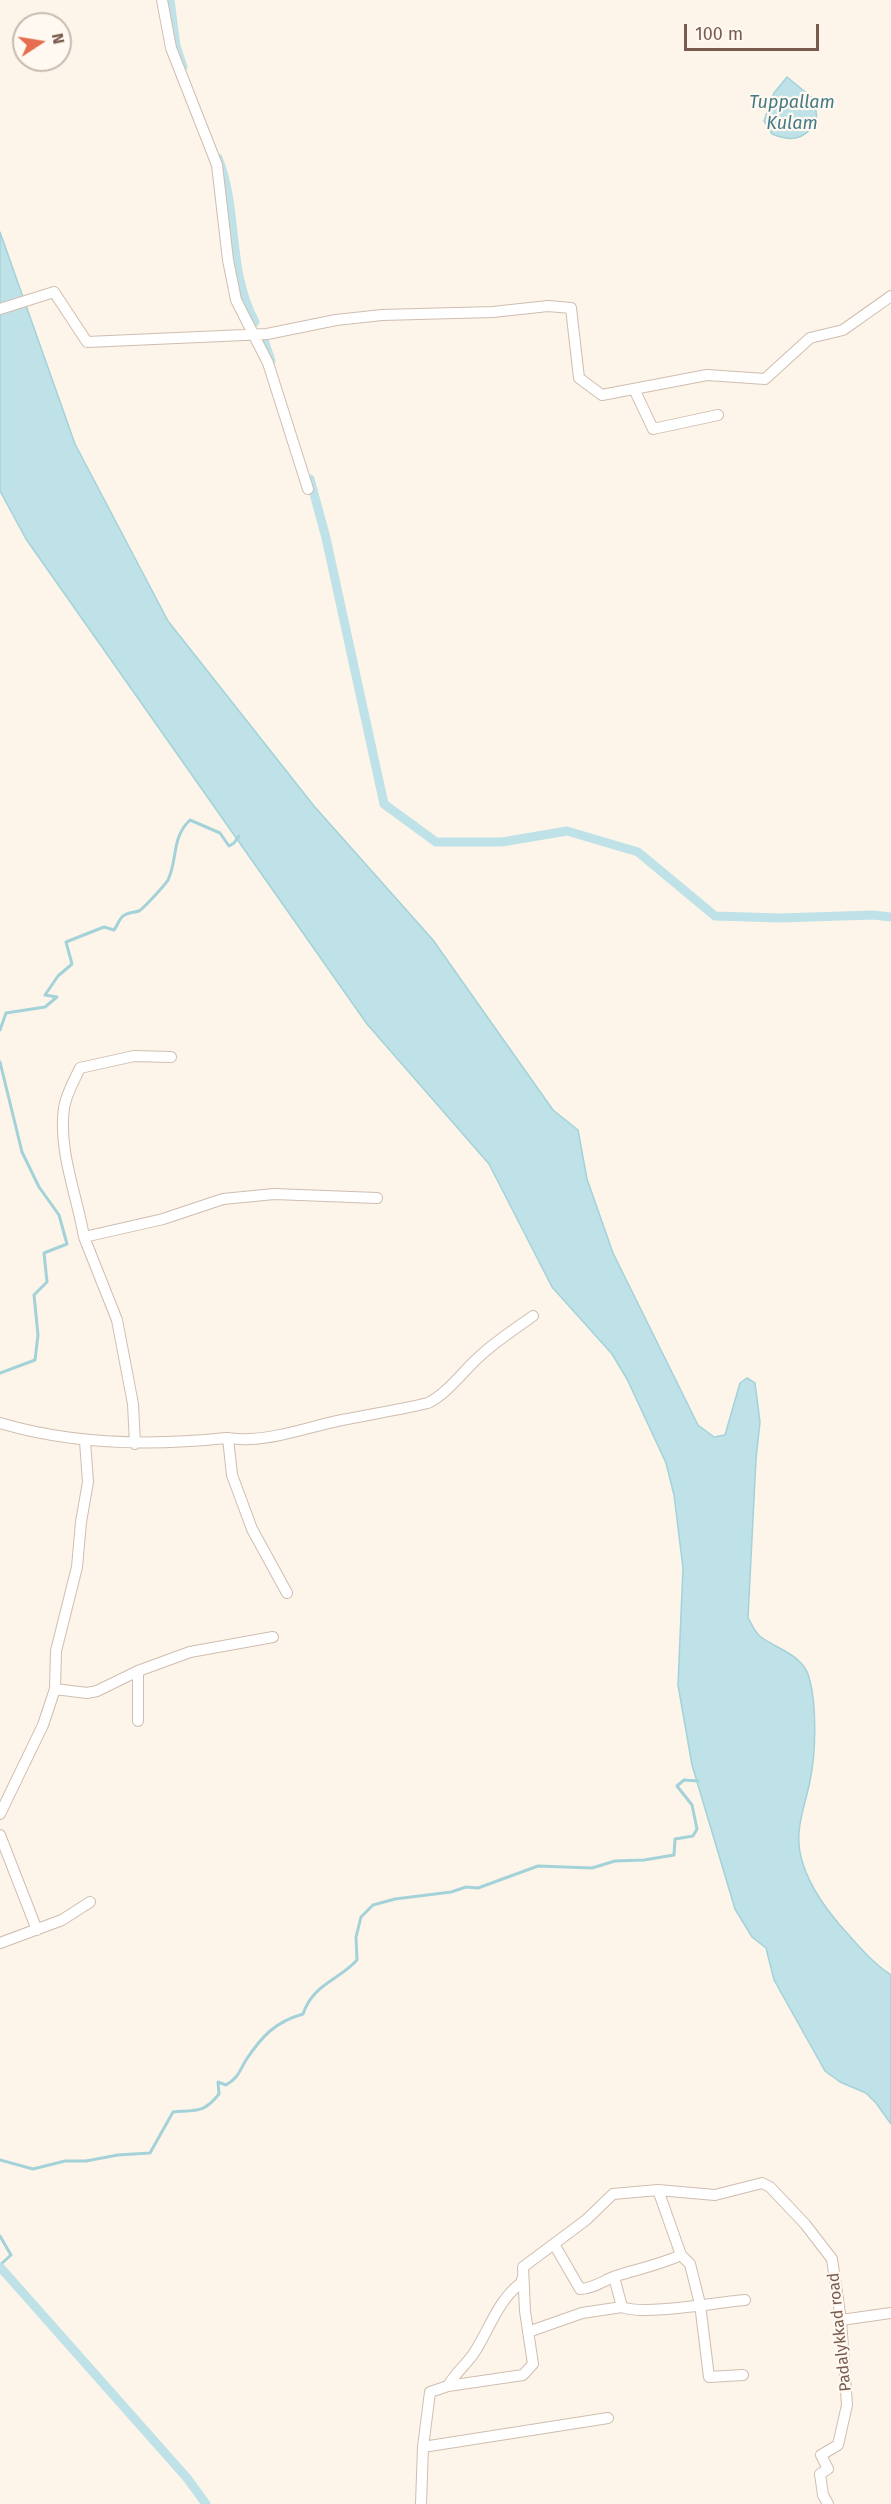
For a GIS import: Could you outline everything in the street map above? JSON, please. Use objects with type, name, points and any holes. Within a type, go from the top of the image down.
[{"type":"street","points":[[162,0],[171,48],[217,165],[228,260],[236,300],[268,363],[308,489]]},
{"type":"street","points":[[0,309],[54,292],[87,342],[252,335],[336,320],[382,315],[493,312],[548,306],[571,308],[579,378],[602,395],[707,375],[765,379],[810,338],[843,330],[891,296]]},
{"type":"street","points":[[633,389],[653,429],[718,416]]},
{"type":"street","points":[[135,1444],[133,1404],[117,1320],[84,1237],[66,1154],[64,1105],[80,1068],[134,1056],[171,1057]]},
{"type":"street","points":[[84,1237],[163,1219],[223,1199],[274,1194],[377,1198]]},
{"type":"street","points":[[0,1423],[26,1431],[85,1441],[135,1444],[179,1440],[207,1442],[228,1438],[249,1439],[428,1403],[443,1395],[482,1354],[533,1316]]},
{"type":"street","points":[[228,1438],[232,1474],[252,1529],[287,1593]]},
{"type":"street","points":[[0,1814],[43,1725],[55,1689],[56,1651],[77,1567],[81,1522],[88,1482],[85,1441]]},
{"type":"street","points":[[55,1689],[87,1693],[97,1691],[138,1671],[190,1653],[273,1637]]},
{"type":"street","points":[[138,1671],[138,1720]]},
{"type":"street","points":[[0,1835],[37,1930]]},
{"type":"street","points":[[0,1943],[62,1920],[90,1902]]},
{"type":"street","name":"Padalykkad road","points":[[523,2276],[523,2267],[586,2220],[613,2194],[658,2190],[715,2195],[762,2183],[770,2187],[805,2224],[832,2259],[842,2320],[846,2404],[838,2445],[821,2455],[828,2469],[820,2474],[823,2495],[828,2504]]},
{"type":"street","points":[[658,2190],[681,2255],[690,2264],[700,2304],[709,2377],[743,2375]]},
{"type":"street","points":[[554,2244],[580,2289],[587,2289],[614,2277],[660,2265],[681,2255]]},
{"type":"street","points":[[421,2504],[423,2447],[430,2392],[448,2386],[523,2375],[533,2364],[523,2276]]},
{"type":"street","points":[[448,2386],[473,2354],[508,2297],[521,2283],[523,2276]]},
{"type":"street","points":[[614,2277],[622,2307]]},
{"type":"street","points":[[528,2332],[582,2313],[622,2307],[654,2309],[745,2300]]},
{"type":"street","points":[[842,2320],[891,2313]]},
{"type":"street","points":[[423,2447],[608,2418]]},
{"type":"water","name":"Tuppallam Kulam","points":[[787,77],[815,100],[817,122],[807,133],[797,138],[772,134],[764,121],[774,93]]},
{"type":"water","points":[[0,232],[75,444],[168,621],[314,806],[433,940],[553,1110],[578,1130],[587,1179],[613,1253],[698,1425],[714,1437],[725,1435],[740,1383],[747,1378],[755,1383],[760,1422],[748,1618],[759,1635],[801,1663],[809,1677],[813,1701],[814,1743],[810,1781],[799,1828],[799,1847],[807,1875],[827,1909],[864,1951],[891,1975],[891,2124],[866,2093],[840,2082],[825,2071],[774,1980],[766,1948],[752,1937],[735,1909],[692,1765],[678,1685],[683,1568],[674,1495],[666,1463],[627,1379],[612,1354],[552,1287],[489,1164],[367,1024],[26,539],[0,491]]},
{"type":"waterway","points":[[170,0],[176,46],[183,67]]},
{"type":"waterway","points":[[218,158],[229,198],[240,282],[255,322]]},
{"type":"waterway","points":[[264,340],[271,361]]},
{"type":"waterway","points":[[310,479],[326,538],[384,804],[436,842],[502,842],[567,831],[638,852],[715,916],[780,918],[873,915],[891,917]]},
{"type":"waterway","points":[[0,1030],[6,1013],[45,1007],[57,997],[45,995],[58,976],[72,964],[66,942],[104,927],[114,930],[122,917],[139,911],[159,891],[168,880],[177,841],[190,820],[220,833],[229,846],[239,836]]},
{"type":"waterway","points":[[0,1062],[22,1152],[39,1187],[59,1215],[67,1244],[44,1253],[47,1282],[34,1295],[38,1335],[35,1360],[0,1373]]},
{"type":"waterway","points":[[0,2160],[33,2169],[65,2161],[86,2161],[118,2155],[150,2153],[173,2112],[194,2110],[209,2105],[219,2094],[218,2082],[226,2085],[233,2080],[252,2051],[270,2031],[285,2021],[303,2014],[307,2004],[319,1989],[357,1960],[356,1937],[361,1917],[373,1905],[395,1899],[451,1892],[466,1887],[478,1888],[538,1866],[592,1868],[615,1861],[644,1860],[674,1855],[675,1839],[693,1836],[697,1829],[692,1805],[677,1786],[684,1780],[698,1781]]},
{"type":"waterway","points":[[0,2236],[11,2255],[0,2265]]},
{"type":"waterway","points":[[0,2267],[187,2478],[206,2504]]}]
